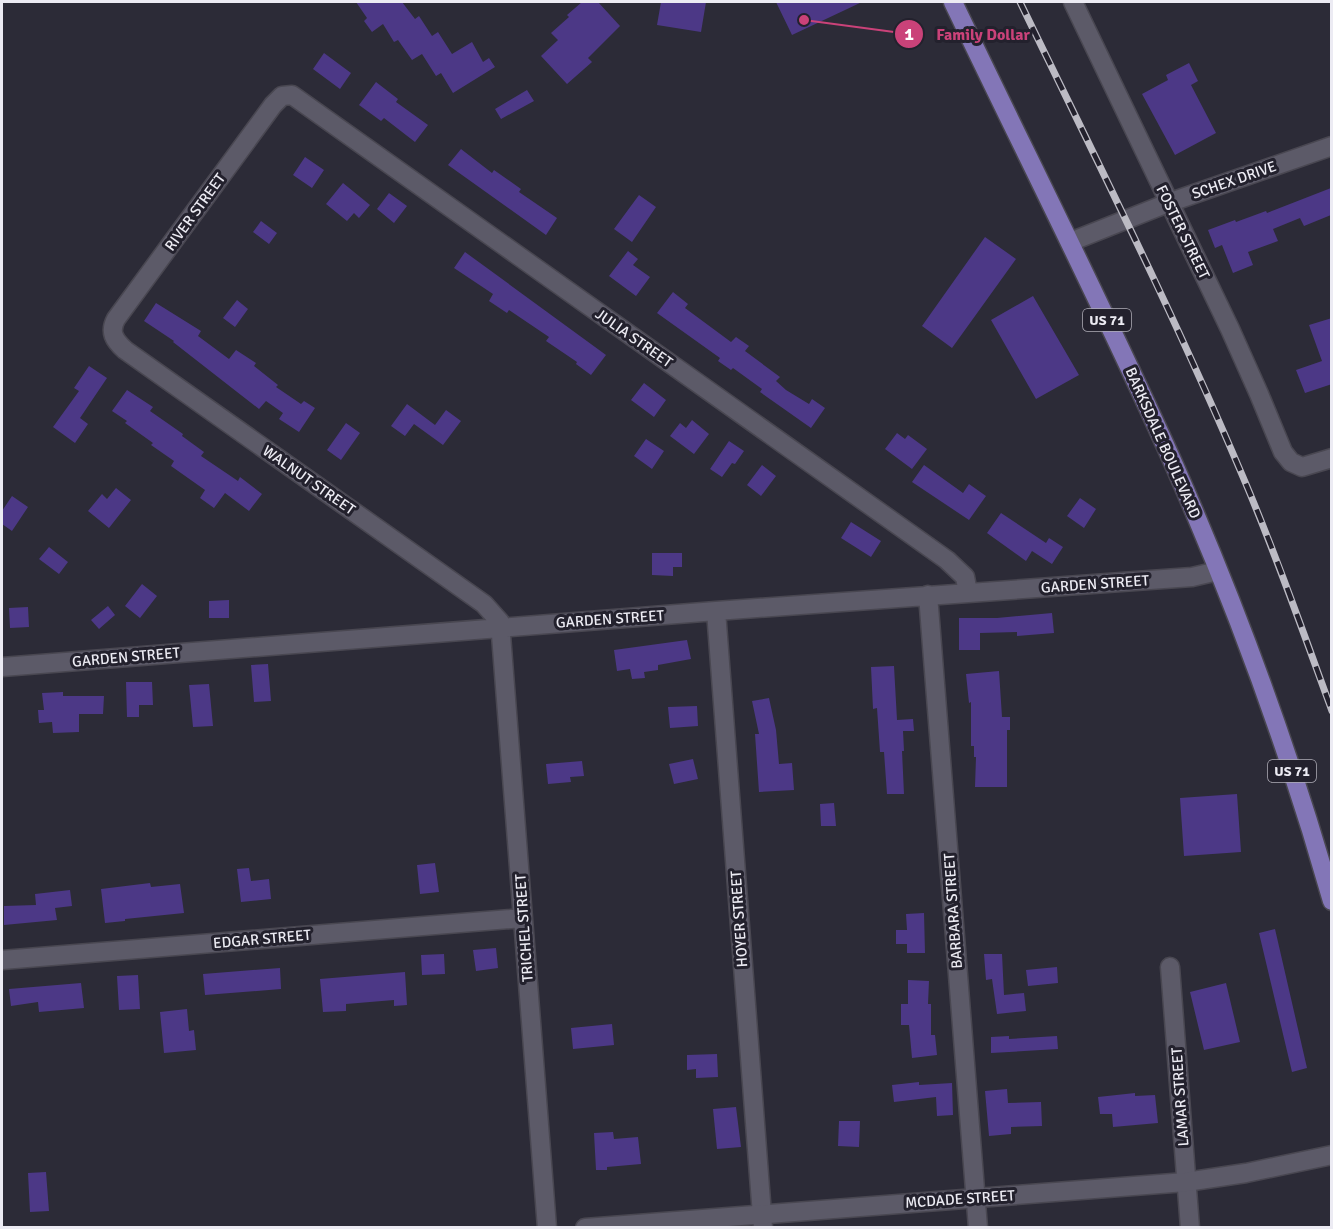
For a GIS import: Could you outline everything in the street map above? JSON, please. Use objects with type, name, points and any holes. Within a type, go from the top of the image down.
[{"type":"main road","name":"BARKSDALE BOULEVARD","points":[[953,2],[1153,418],[1218,571],[1274,716],[1332,901]]},
{"type":"street","name":"FOSTER STREET","points":[[1073,2],[1240,350],[1280,447],[1290,462],[1302,467],[1332,458]]},
{"type":"street","name":"RIVER STREET","points":[[113,336],[111,330],[116,319],[273,105],[287,94]]},
{"type":"street","name":"JULIA STREET","points":[[287,94],[301,100],[947,560],[965,577],[968,593]]},
{"type":"street","name":"SCHEX DRIVE","points":[[1070,242],[1168,203],[1332,146]]},
{"type":"street","name":"WALNUT STREET","points":[[113,336],[125,350],[484,604],[497,617],[501,628]]},
{"type":"street","name":"GARDEN STREET","points":[[2,667],[716,611],[1192,577],[1218,571]]},
{"type":"street","name":"BARBARA STREET","points":[[928,595],[978,1227]]},
{"type":"street","name":"HOYER STREET","points":[[716,611],[762,1221]]},
{"type":"street","name":"TRICHEL STREET","points":[[501,628],[547,1227]]},
{"type":"street","name":"EDGAR STREET","points":[[2,960],[523,918]]},
{"type":"street","name":"LAMAR STREET","points":[[1170,967],[1190,1227]]},
{"type":"street","name":"MCDADE STREET","points":[[585,1227],[762,1221],[975,1198],[1186,1182],[1246,1173],[1332,1155]]},
{"type":"building","points":[[356,2],[402,2],[415,19],[419,16],[432,36],[438,32],[452,54],[472,42],[483,62],[489,58],[495,67],[453,93],[441,73],[436,76],[422,54],[412,60],[398,40],[394,42],[383,24],[372,32],[364,21],[367,18]]},
{"type":"building","points":[[582,2],[598,2],[620,26],[588,58],[592,62],[567,84],[541,56],[558,40],[551,33]]},
{"type":"building","points":[[661,2],[706,2],[701,32],[657,25]]},
{"type":"building","points":[[776,2],[862,2],[792,35]]},
{"type":"building","points":[[324,53],[351,73],[340,89],[313,69]]},
{"type":"building","points":[[1189,63],[1198,81],[1191,85],[1216,133],[1175,155],[1142,94],[1168,80],[1166,75]]},
{"type":"building","points":[[376,82],[398,99],[396,102],[428,125],[415,142],[384,118],[381,121],[359,105]]},
{"type":"building","points":[[527,90],[534,101],[501,119],[495,109]]},
{"type":"building","points":[[461,149],[492,173],[494,170],[521,189],[519,192],[557,218],[546,235],[448,165]]},
{"type":"building","points":[[305,157],[324,170],[312,188],[293,175]]},
{"type":"building","points":[[343,183],[370,205],[359,218],[354,213],[347,221],[326,204]]},
{"type":"building","points":[[1331,188],[1331,215],[1304,226],[1300,218],[1273,229],[1278,241],[1248,252],[1253,265],[1233,273],[1222,245],[1215,248],[1208,230],[1266,211],[1267,213]]},
{"type":"building","points":[[389,193],[407,206],[394,223],[377,209]]},
{"type":"building","points":[[639,195],[656,207],[632,242],[614,229]]},
{"type":"building","points":[[261,221],[277,233],[269,244],[253,232]]},
{"type":"building","points":[[985,237],[1016,259],[952,348],[922,326]]},
{"type":"building","points":[[628,251],[638,259],[633,265],[650,277],[636,296],[609,276]]},
{"type":"building","points":[[465,252],[606,355],[591,375],[576,364],[577,362],[546,341],[549,337],[509,310],[507,313],[489,301],[493,294],[454,268]]},
{"type":"building","points":[[673,292],[688,304],[685,308],[731,342],[736,337],[749,346],[745,351],[780,377],[776,381],[786,390],[809,404],[812,399],[825,408],[811,428],[760,392],[762,389],[733,368],[731,370],[718,361],[720,358],[657,313]]},
{"type":"building","points":[[1033,296],[1079,375],[1036,399],[991,320]]},
{"type":"building","points":[[237,300],[248,309],[235,327],[223,318]]},
{"type":"building","points":[[156,303],[201,331],[198,336],[229,359],[236,350],[256,363],[254,366],[278,385],[276,387],[301,404],[304,401],[315,408],[299,432],[279,419],[283,413],[266,401],[259,409],[174,341],[144,321]]},
{"type":"building","points":[[1332,318],[1332,384],[1305,393],[1296,370],[1322,361],[1309,325]]},
{"type":"building","points":[[89,366],[107,378],[80,418],[88,424],[75,443],[53,427],[79,391],[74,388]]},
{"type":"building","points":[[644,383],[666,400],[654,417],[631,400]]},
{"type":"building","points":[[127,390],[153,407],[150,411],[204,452],[201,456],[238,481],[240,477],[262,494],[249,511],[225,493],[214,508],[200,498],[205,490],[171,466],[174,461],[151,445],[153,443],[112,411]]},
{"type":"building","points":[[407,404],[435,425],[446,410],[461,421],[443,445],[414,424],[405,436],[391,426]]},
{"type":"building","points":[[692,420],[709,434],[694,454],[670,436],[680,423],[686,428]]},
{"type":"building","points":[[346,423],[360,433],[341,460],[327,450]]},
{"type":"building","points":[[897,433],[905,439],[908,435],[927,449],[912,469],[885,449]]},
{"type":"building","points":[[646,439],[664,451],[652,469],[634,456]]},
{"type":"building","points":[[729,441],[744,451],[722,477],[710,469]]},
{"type":"building","points":[[762,465],[776,476],[761,496],[747,485]]},
{"type":"building","points":[[924,465],[963,493],[969,484],[986,496],[969,520],[912,482]]},
{"type":"building","points":[[116,488],[131,500],[109,528],[88,511],[102,494],[107,499]]},
{"type":"building","points":[[12,496],[28,507],[12,531],[2,524],[2,511]]},
{"type":"building","points":[[1080,498],[1096,509],[1084,528],[1067,516]]},
{"type":"building","points":[[1001,513],[1046,543],[1049,538],[1063,547],[1052,564],[1032,551],[1026,561],[987,533]]},
{"type":"building","points":[[851,522],[881,541],[871,557],[841,538]]},
{"type":"building","points":[[49,547],[68,562],[59,574],[39,559]]},
{"type":"building","points":[[652,553],[682,553],[682,567],[673,567],[673,576],[652,575]]},
{"type":"building","points":[[142,584],[157,596],[140,618],[125,606]]},
{"type":"building","points":[[229,600],[229,618],[209,618],[209,601]]},
{"type":"building","points":[[108,606],[115,615],[99,629],[91,620]]},
{"type":"building","points":[[28,607],[29,627],[10,628],[9,608]]},
{"type":"building","points":[[1052,613],[1054,633],[1017,636],[1017,632],[980,633],[980,650],[959,650],[959,618],[997,618]]},
{"type":"building","points":[[687,640],[691,659],[658,665],[658,670],[644,672],[645,678],[632,679],[630,669],[617,671],[614,650]]},
{"type":"building","points":[[268,664],[271,701],[254,702],[251,665]]},
{"type":"building","points":[[894,666],[897,720],[913,719],[914,731],[903,731],[904,794],[887,794],[884,752],[880,752],[877,708],[873,709],[871,667]]},
{"type":"building","points":[[999,671],[1002,717],[1010,717],[1010,730],[1007,730],[1007,787],[975,787],[976,757],[974,757],[974,746],[971,746],[971,702],[969,703],[966,674]]},
{"type":"building","points":[[126,682],[152,682],[153,705],[139,705],[139,717],[127,717]]},
{"type":"building","points":[[209,684],[213,726],[193,727],[189,685]]},
{"type":"building","points":[[63,692],[63,696],[104,696],[103,714],[79,714],[79,732],[53,733],[52,722],[39,723],[38,710],[44,710],[42,693]]},
{"type":"building","points":[[769,698],[776,730],[779,764],[792,763],[794,790],[759,792],[755,734],[759,734],[752,701]]},
{"type":"building","points":[[697,706],[698,726],[670,728],[668,707]]},
{"type":"building","points":[[693,759],[698,779],[674,784],[669,764]]},
{"type":"building","points":[[582,761],[584,776],[570,777],[571,782],[548,784],[546,764]]},
{"type":"building","points":[[1237,794],[1241,852],[1184,856],[1180,798]]},
{"type":"building","points":[[834,803],[836,826],[821,826],[820,804]]},
{"type":"building","points":[[435,863],[439,892],[420,894],[417,865]]},
{"type":"building","points":[[249,868],[251,881],[269,879],[271,899],[241,902],[237,869]]},
{"type":"building","points":[[150,883],[151,887],[180,884],[184,913],[105,923],[101,889]]},
{"type":"building","points":[[70,890],[72,906],[55,908],[57,920],[4,925],[4,906],[36,905],[35,894]]},
{"type":"building","points":[[924,913],[925,953],[907,953],[907,944],[896,944],[896,930],[907,930],[906,914]]},
{"type":"building","points":[[1275,929],[1307,1068],[1292,1072],[1259,933]]},
{"type":"building","points":[[496,948],[498,968],[476,971],[473,950]]},
{"type":"building","points":[[444,954],[445,974],[422,975],[421,955]]},
{"type":"building","points":[[984,954],[1002,954],[1004,995],[1024,993],[1026,1011],[997,1014],[992,979],[986,980]]},
{"type":"building","points":[[1057,967],[1058,983],[1028,986],[1026,970]]},
{"type":"building","points":[[280,968],[281,989],[205,995],[203,974]]},
{"type":"building","points":[[405,972],[407,1005],[394,1006],[394,1000],[346,1004],[346,1011],[323,1012],[320,979]]},
{"type":"building","points":[[138,975],[140,1009],[119,1010],[117,976]]},
{"type":"building","points":[[908,980],[929,981],[928,1004],[931,1004],[931,1035],[935,1035],[937,1055],[912,1058],[909,1025],[901,1025],[901,1004],[908,1004]]},
{"type":"building","points":[[81,983],[84,1008],[39,1012],[38,1002],[11,1006],[9,989]]},
{"type":"building","points":[[1226,983],[1240,1042],[1204,1050],[1190,992]]},
{"type":"building","points":[[187,1009],[189,1031],[194,1030],[196,1050],[164,1053],[160,1012]]},
{"type":"building","points":[[612,1024],[614,1045],[573,1049],[571,1028]]},
{"type":"building","points":[[1009,1036],[1009,1039],[1057,1036],[1058,1049],[991,1053],[991,1037]]},
{"type":"building","points":[[717,1054],[718,1077],[696,1078],[696,1069],[687,1070],[687,1055]]},
{"type":"building","points":[[919,1082],[919,1085],[952,1083],[953,1115],[937,1116],[936,1097],[894,1102],[892,1085]]},
{"type":"building","points":[[1007,1089],[1008,1103],[1041,1102],[1042,1126],[1011,1127],[1011,1134],[989,1136],[985,1091]]},
{"type":"building","points":[[1135,1093],[1135,1096],[1155,1095],[1158,1123],[1113,1127],[1112,1114],[1100,1114],[1098,1097]]},
{"type":"building","points":[[736,1107],[741,1147],[717,1149],[713,1109]]},
{"type":"building","points":[[839,1121],[860,1121],[859,1147],[838,1146]]},
{"type":"building","points":[[613,1132],[614,1139],[638,1137],[641,1164],[596,1170],[594,1133]]},
{"type":"building","points":[[46,1172],[49,1211],[30,1212],[28,1173]]},
{"type":"railway","points":[[1020,2],[1217,417],[1267,535],[1332,711]]},
{"type":"place","name":"Family Dollar","points":[[804,20]]}]
